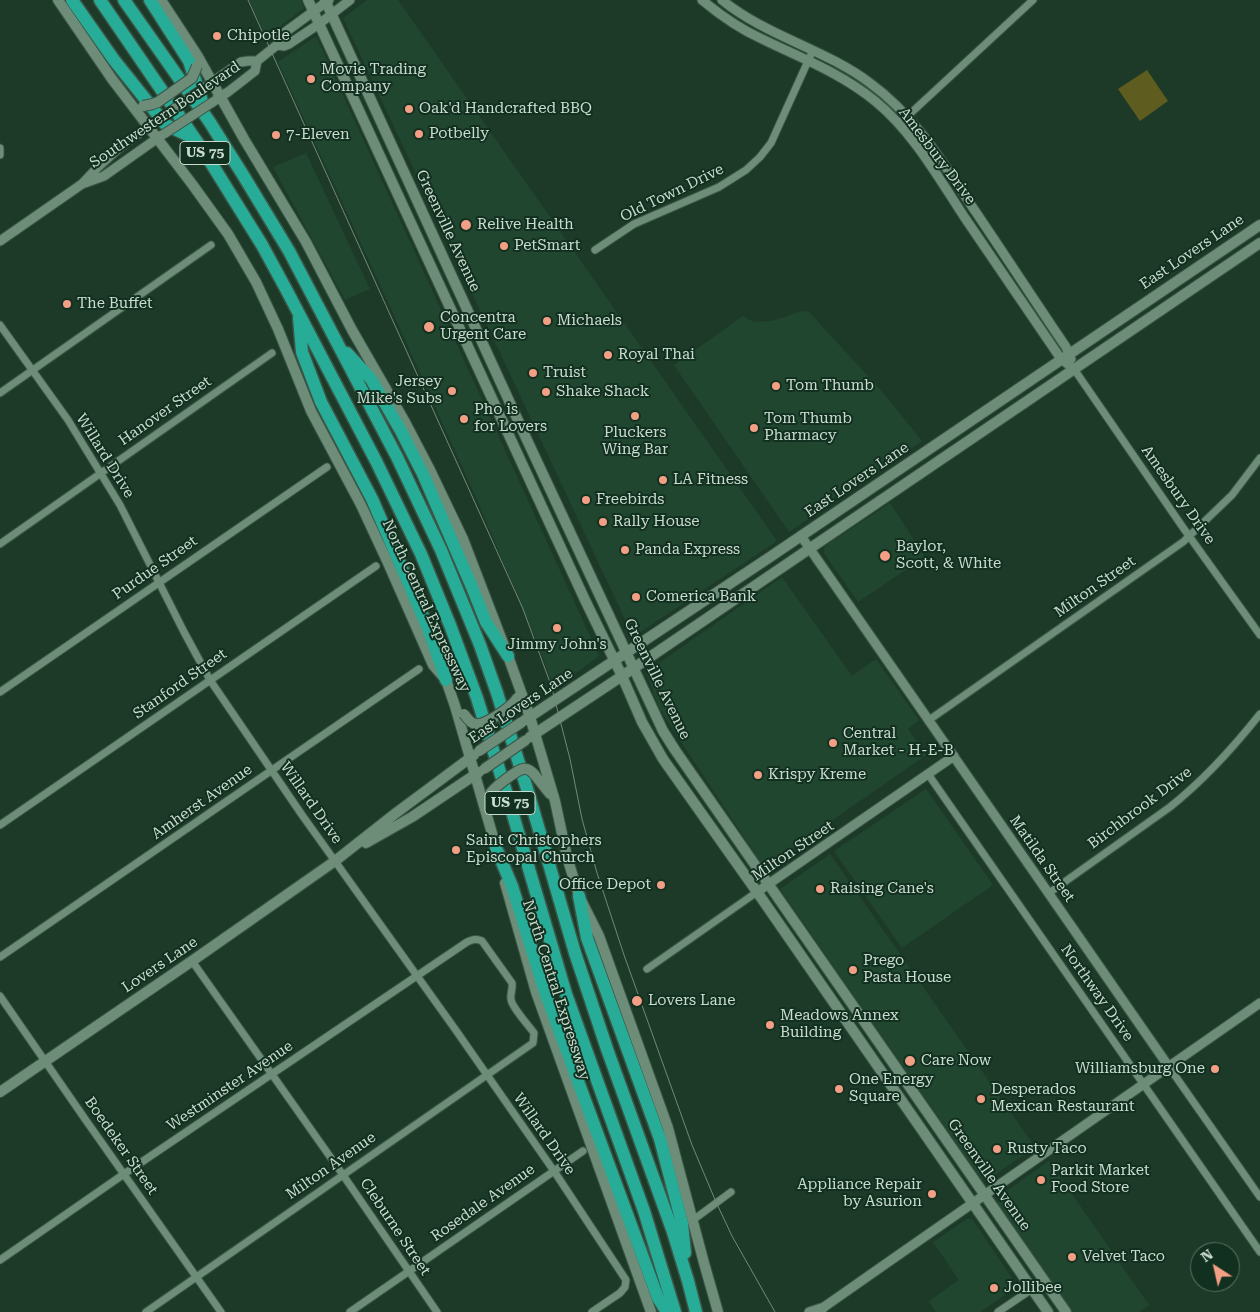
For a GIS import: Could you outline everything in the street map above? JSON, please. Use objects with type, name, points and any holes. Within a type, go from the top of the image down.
[{"type":"highway","points":[[72,0],[114,60],[166,125],[196,139]]},
{"type":"highway","name":"North Central Expressway","points":[[100,0],[196,139],[249,223],[299,313],[399,508],[431,578],[477,698],[566,994],[647,1219],[675,1312]]},
{"type":"highway","name":"North Central Expressway","points":[[124,0],[209,121],[289,252],[397,457],[441,550],[480,645],[497,693],[577,961],[673,1232],[696,1312]]},
{"type":"highway","points":[[150,0],[189,61],[209,121]]},
{"type":"highway","points":[[299,313],[302,352],[321,402],[372,499],[428,628],[446,680]]},
{"type":"highway","points":[[337,343],[371,379],[401,431],[426,483],[486,622],[508,656]]},
{"type":"highway","points":[[496,848],[512,886],[544,989],[589,1113],[658,1298],[667,1312]]},
{"type":"highway","points":[[579,896],[587,938],[660,1140],[682,1223],[688,1281]]},
{"type":"main road","name":"North Central Expressway","points":[[58,0],[96,57],[161,136],[228,234],[256,282],[278,329],[312,412],[361,505],[433,665],[446,680],[470,758],[479,772],[485,811],[536,992],[651,1312]]},
{"type":"main road","points":[[161,0],[306,242],[352,330],[413,437],[463,540],[518,683],[530,737],[555,801],[567,857],[579,896],[599,936],[668,1128],[718,1312]]},
{"type":"main road","name":"Greenville Avenue","points":[[308,0],[642,722],[663,759],[1048,1312]]},
{"type":"main road","name":"Greenville Avenue","points":[[327,1],[424,216],[663,731],[1066,1312]]},
{"type":"main road","points":[[138,106],[158,102],[192,78],[198,62]]},
{"type":"main road","points":[[369,132],[383,126]]},
{"type":"main road","points":[[411,222],[424,216]]},
{"type":"main road","name":"East Lovers Lane","points":[[470,758],[1260,225]]},
{"type":"main road","name":"East Lovers Lane","points":[[479,772],[1260,243]]},
{"type":"main road","points":[[1214,256],[1223,269]]},
{"type":"main road","points":[[459,329],[473,322]]},
{"type":"main road","points":[[932,446],[942,459]]},
{"type":"main road","points":[[455,706],[469,721],[475,724],[482,724],[511,706],[518,697],[518,683]]},
{"type":"main road","name":"Lovers Lane","points":[[0,1092],[335,862],[396,813],[470,758]]},
{"type":"main road","points":[[485,811],[493,789],[520,770],[528,769],[534,774],[555,801]]},
{"type":"main road","name":"Lovers Lane","points":[[335,862],[412,817],[479,772]]},
{"type":"main road","points":[[849,1026],[862,1017]]},
{"type":"main road","points":[[893,1088],[904,1079]]},
{"type":"street","name":"Southwestern Boulevard","points":[[277,45],[284,46],[290,44],[350,0]]},
{"type":"street","name":"Amesbury Drive","points":[[702,0],[745,31],[808,60],[863,92],[899,124],[930,165],[980,240],[1065,356],[1260,635]]},
{"type":"street","name":"Amesbury Drive","points":[[721,0],[750,20],[813,50],[870,82],[908,116],[926,138],[990,233],[1065,356]]},
{"type":"street","points":[[712,8],[721,0]]},
{"type":"street","points":[[899,124],[1033,0]]},
{"type":"street","name":"Southwestern Boulevard","points":[[0,241],[82,184],[97,167],[152,124],[241,62],[257,61],[277,45],[284,33],[327,1]]},
{"type":"street","name":"Old Town Drive","points":[[594,250],[634,224],[719,187],[746,170],[771,143],[813,50]]},
{"type":"street","name":"Southwestern Boulevard","points":[[82,184],[104,176],[218,98],[255,71],[257,61]]},
{"type":"street","points":[[0,148],[0,155]]},
{"type":"street","points":[[980,240],[990,233]]},
{"type":"street","points":[[0,393],[211,245]]},
{"type":"street","name":"Willard Drive","points":[[0,325],[68,420],[120,505],[210,680],[335,862],[554,1171],[626,1280],[620,1293],[592,1312]]},
{"type":"street","name":"Hanover Street","points":[[0,544],[272,353]]},
{"type":"street","name":"Milton Street","points":[[929,720],[1175,548],[1232,495],[1260,458]]},
{"type":"street","name":"Purdue Street","points":[[0,692],[327,467]]},
{"type":"street","name":"Matilda Street","points":[[801,536],[1260,1198]]},
{"type":"street","name":"Stanford Street","points":[[0,825],[376,566]]},
{"type":"street","name":"Amherst Avenue","points":[[0,958],[419,669]]},
{"type":"street","name":"Birchbrook Drive","points":[[1049,893],[1186,794],[1218,764],[1260,714]]},
{"type":"street","name":"Milton Street","points":[[646,969],[954,756]]},
{"type":"street","name":"Northway Drive","points":[[928,774],[1260,1252]]},
{"type":"street","name":"Westminster Avenue","points":[[0,1260],[467,942],[479,939],[484,943],[512,983],[513,989],[510,997],[512,1003],[534,1032],[533,1043]]},
{"type":"street","name":"Cleburne Street","points":[[192,961],[437,1312]]},
{"type":"street","name":"Boedeker Street","points":[[0,996],[221,1312]]},
{"type":"street","points":[[809,1312],[822,1310],[1260,1003]]},
{"type":"street","name":"Milton Avenue","points":[[146,1312],[533,1043]]},
{"type":"street","name":"Rosedale Avenue","points":[[350,1312],[583,1151]]},
{"type":"street","points":[[693,1220],[731,1192]]},
{"type":"street","points":[[998,1312],[1044,1280]]},
{"type":"shaded area","points":[[249,0],[301,0],[304,8],[266,37]]},
{"type":"shaded area","points":[[367,0],[398,0],[777,541],[639,633],[630,630],[343,18]]},
{"type":"shaded area","points":[[316,36],[599,656],[554,689],[539,647],[478,502],[278,62]]},
{"type":"shaded area","points":[[1147,70],[1168,101],[1140,121],[1118,89]]},
{"type":"shaded area","points":[[306,153],[370,289],[345,300],[273,167]]},
{"type":"shaded area","points":[[808,311],[880,389],[922,441],[789,532],[674,365],[743,316],[756,322],[776,320],[798,312]]},
{"type":"shaded area","points":[[890,503],[925,557],[858,602],[824,553],[825,546]]},
{"type":"shaded area","points":[[782,577],[852,676],[876,659],[919,720],[908,729],[926,755],[764,868],[659,708],[646,672]]},
{"type":"shaded area","points":[[926,789],[993,885],[902,948],[834,851]]},
{"type":"shaded area","points":[[830,854],[1035,1147],[986,1181],[981,1179],[780,889]]},
{"type":"shaded area","points":[[1049,1161],[1149,1305],[1139,1312],[1072,1312],[997,1204],[1002,1194]]},
{"type":"shaded area","points":[[968,1218],[973,1220],[1014,1281],[1014,1289],[980,1312],[936,1312],[929,1301],[959,1280],[933,1242]]},
{"type":"tram line","points":[[248,0],[523,609],[551,685],[570,759],[582,819],[597,873],[624,955],[692,1145],[732,1236],[775,1312]]},
{"type":"place","name":"Chipotle","points":[[217,36]]},
{"type":"place","name":"Movie Trading Company","points":[[311,79]]},
{"type":"place","name":"Oak'd Handcrafted BBQ","points":[[409,109]]},
{"type":"place","name":"Potbelly","points":[[419,134]]},
{"type":"place","name":"7-Eleven","points":[[276,135]]},
{"type":"place","name":"Relive Health","points":[[466,225]]},
{"type":"place","name":"PetSmart","points":[[504,246]]},
{"type":"place","name":"The Buffet","points":[[67,304]]},
{"type":"place","name":"Michaels","points":[[547,321]]},
{"type":"place","name":"Concentra Urgent Care","points":[[429,327]]},
{"type":"place","name":"Royal Thai","points":[[608,355]]},
{"type":"place","name":"Truist","points":[[533,373]]},
{"type":"place","name":"Tom Thumb","points":[[776,386]]},
{"type":"place","name":"Jersey Mike's Subs","points":[[452,391]]},
{"type":"place","name":"Shake Shack","points":[[546,392]]},
{"type":"place","name":"Pluckers Wing Bar","points":[[635,416]]},
{"type":"place","name":"Pho is for Lovers","points":[[464,419]]},
{"type":"place","name":"Tom Thumb Pharmacy","points":[[754,428]]},
{"type":"place","name":"LA Fitness","points":[[663,480]]},
{"type":"place","name":"Freebirds","points":[[586,500]]},
{"type":"place","name":"Rally House","points":[[603,522]]},
{"type":"place","name":"Panda Express","points":[[625,550]]},
{"type":"place","name":"Baylor, Scott, & White","points":[[885,556]]},
{"type":"place","name":"Comerica Bank","points":[[636,597]]},
{"type":"place","name":"Jimmy John's","points":[[557,628]]},
{"type":"place","name":"Central Market - H-E-B","points":[[833,743]]},
{"type":"place","name":"Krispy Kreme","points":[[758,775]]},
{"type":"place","name":"Saint Christophers Episcopal Church","points":[[456,850]]},
{"type":"place","name":"Office Depot","points":[[661,885]]},
{"type":"place","name":"Raising Cane's","points":[[820,889]]},
{"type":"place","name":"Prego Pasta House","points":[[853,970]]},
{"type":"place","name":"Lovers Lane","points":[[637,1001]]},
{"type":"place","name":"Meadows Annex Building","points":[[770,1025]]},
{"type":"place","name":"Care Now","points":[[910,1061]]},
{"type":"place","name":"Williamsburg One","points":[[1215,1069]]},
{"type":"place","name":"One Energy Square","points":[[839,1089]]},
{"type":"place","name":"Desperados Mexican Restaurant","points":[[981,1099]]},
{"type":"place","name":"Rusty Taco","points":[[997,1149]]},
{"type":"place","name":"Parkit Market Food Store","points":[[1041,1180]]},
{"type":"place","name":"Appliance Repair by Asurion","points":[[932,1194]]},
{"type":"place","name":"Velvet Taco","points":[[1072,1257]]},
{"type":"place","name":"Jollibee","points":[[994,1288]]}]
